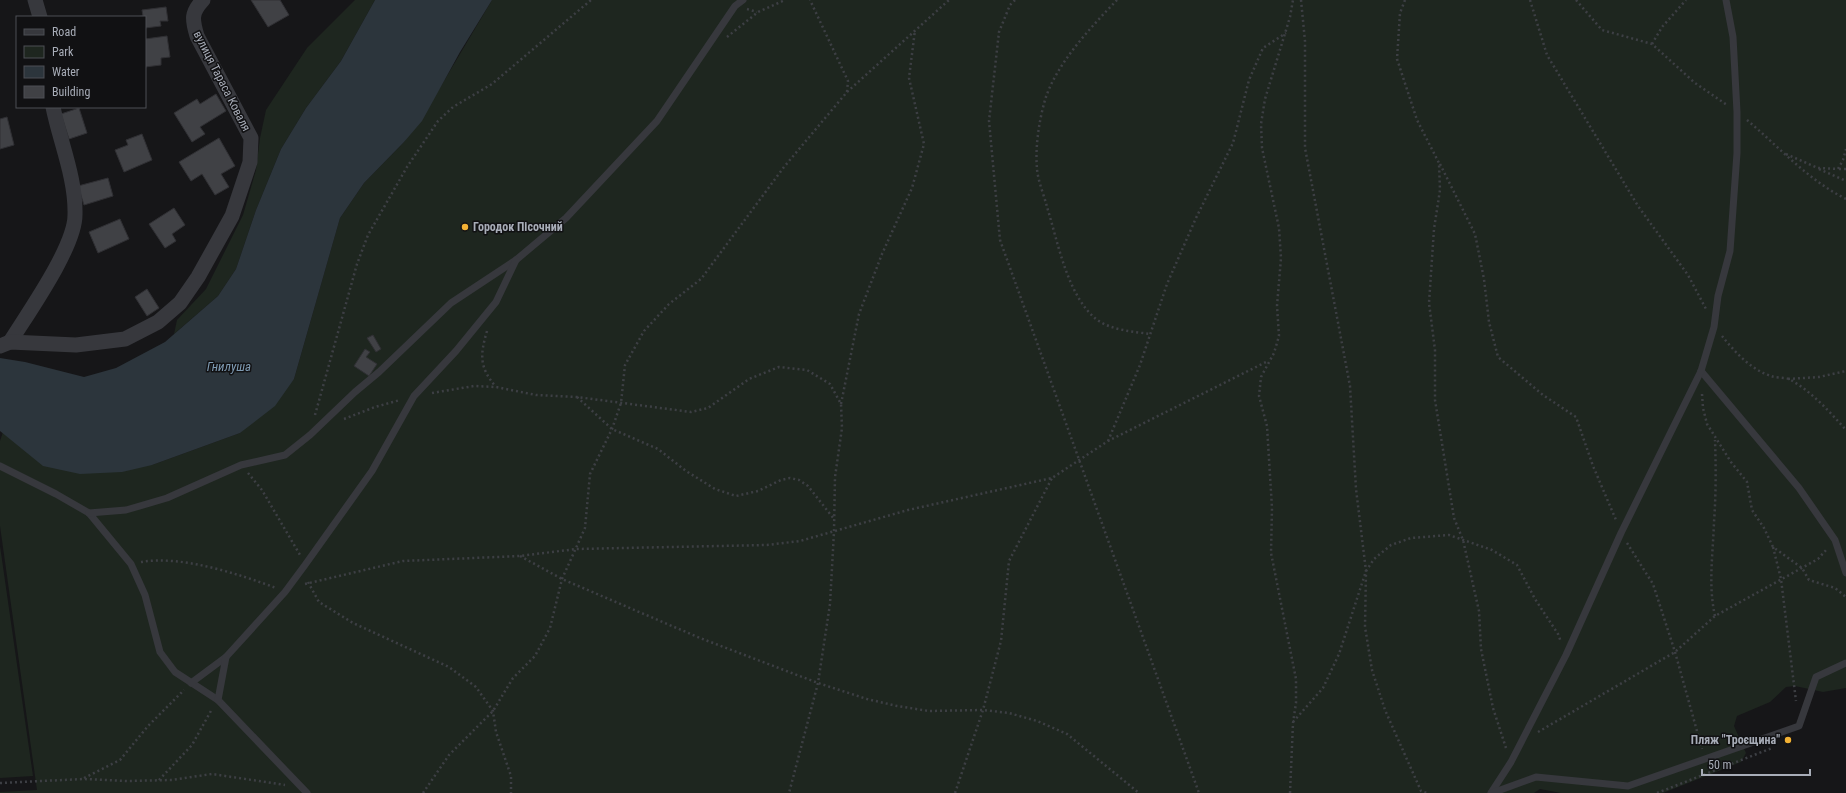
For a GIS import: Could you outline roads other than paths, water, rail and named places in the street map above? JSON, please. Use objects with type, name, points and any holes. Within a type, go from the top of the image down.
[{"type":"street","points":[[35,0],[40,16]]},
{"type":"street","name":"вулиця Тараса Коваля","points":[[5,344],[76,345],[125,339],[158,322],[180,303],[198,277],[232,216],[250,162],[251,138],[196,36],[193,20],[195,9],[203,0]]},
{"type":"street","name":"вулиця Тараса Коваля","points":[[5,344],[67,248],[75,216],[74,189],[53,108]]},
{"type":"lane","points":[[89,513],[126,510],[167,498],[241,465],[285,455],[310,435],[450,303],[516,260],[566,218],[657,121],[735,6],[744,0]]},
{"type":"lane","points":[[1492,793],[1521,742],[1566,655],[1621,533],[1701,370],[1714,327],[1718,296],[1730,251],[1738,153],[1733,37],[1726,0]]},
{"type":"lane","points":[[191,683],[226,657],[285,592],[372,471],[414,396],[456,351],[496,302],[516,260]]},
{"type":"lane","points":[[1701,370],[1799,488],[1836,540],[1846,573]]},
{"type":"lane","points":[[0,466],[56,494],[89,513],[131,564],[145,595],[160,652],[176,672],[218,700],[304,790]]},
{"type":"lane","points":[[218,700],[226,657]]},
{"type":"lane","points":[[1492,793],[1536,777],[1628,786],[1799,726],[1816,677],[1846,663]]},
{"type":"water","name":"Гнилуша","points":[[375,0],[492,0],[460,52],[422,121],[404,142],[364,183],[340,218],[294,379],[275,406],[240,433],[152,465],[122,472],[80,474],[43,466],[0,431],[0,358],[25,362],[84,377],[116,368],[165,342],[218,296],[236,269],[256,210],[281,149],[306,108],[341,61]]},
{"type":"place","name":"Городок Пісочний","points":[[465,227]]},
{"type":"place","name":"Пляж \"Троєщина\"","points":[[1788,740]]}]
